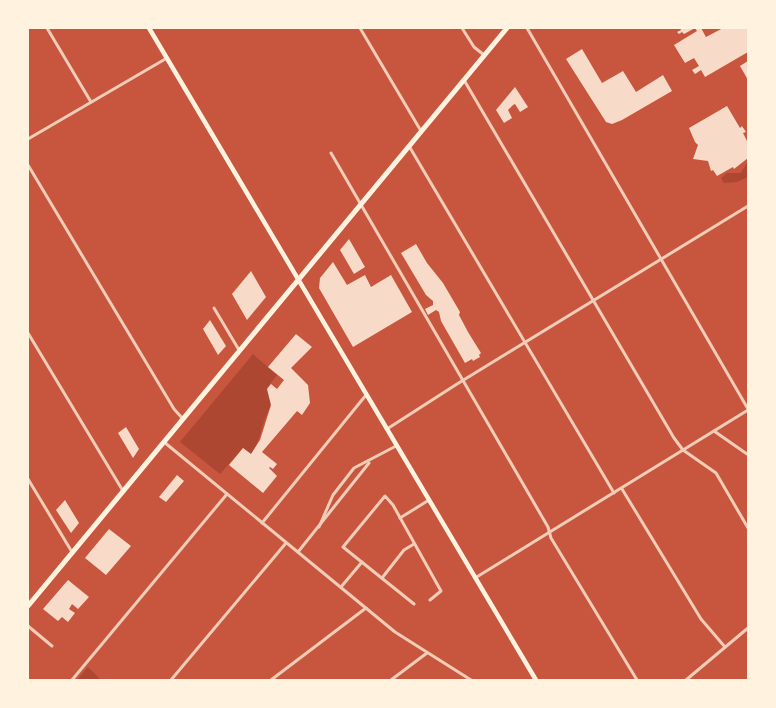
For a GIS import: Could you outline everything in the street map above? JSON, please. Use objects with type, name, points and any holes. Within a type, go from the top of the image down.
[{"type":"main road","points":[[149,28],[536,680]]},
{"type":"main road","points":[[28,606],[507,28]]},
{"type":"street","points":[[47,28],[91,102]]},
{"type":"street","points":[[360,28],[421,131]]},
{"type":"street","points":[[462,28],[474,47],[484,56]]},
{"type":"street","points":[[475,578],[748,410],[662,258],[527,28]]},
{"type":"street","points":[[28,139],[167,58]]},
{"type":"street","points":[[463,80],[683,450],[716,472],[748,528]]},
{"type":"street","points":[[409,146],[614,493]]},
{"type":"street","points":[[330,153],[637,680]]},
{"type":"street","points":[[28,164],[160,387],[183,419]]},
{"type":"street","points":[[387,429],[462,380],[748,206]]},
{"type":"street","points":[[214,308],[240,351]]},
{"type":"street","points":[[28,333],[123,491]]},
{"type":"street","points":[[262,523],[367,394]]},
{"type":"street","points":[[714,431],[747,454]]},
{"type":"street","points":[[164,442],[395,632],[471,680]]},
{"type":"street","points":[[318,527],[338,488],[354,468],[396,446]]},
{"type":"street","points":[[298,552],[371,460]]},
{"type":"street","points":[[28,479],[72,552]]},
{"type":"street","points":[[622,489],[700,619],[725,647]]},
{"type":"street","points":[[72,680],[226,494]]},
{"type":"street","points":[[414,604],[343,547],[385,496],[400,518],[441,591],[430,600]]},
{"type":"street","points":[[400,518],[429,500]]},
{"type":"street","points":[[171,680],[286,543]]},
{"type":"street","points":[[382,578],[404,550],[414,544]]},
{"type":"street","points":[[341,587],[362,562]]},
{"type":"street","points":[[271,680],[366,608]]},
{"type":"street","points":[[28,626],[52,646]]},
{"type":"street","points":[[686,680],[748,628]]},
{"type":"street","points":[[391,680],[428,653]]},
{"type":"shaded area","points":[[748,161],[748,177],[737,182],[724,183],[721,178],[727,173],[741,173]]},
{"type":"shaded area","points":[[253,354],[277,375],[267,388],[271,404],[251,454],[243,448],[220,474],[180,442]]},
{"type":"shaded area","points":[[88,667],[101,680],[77,680]]},
{"type":"building","points":[[680,28],[695,28],[684,34],[682,32],[679,34],[677,32],[681,30]]},
{"type":"building","points":[[695,28],[701,28],[706,37],[723,28],[748,28],[748,52],[705,77],[701,70],[695,74],[692,70],[699,66],[694,58],[685,63],[674,45],[697,31]]},
{"type":"building","points":[[582,49],[602,83],[623,71],[636,92],[663,75],[672,91],[622,120],[612,124],[606,122],[566,59]]},
{"type":"building","points":[[748,61],[748,80],[740,66]]},
{"type":"building","points":[[515,87],[528,107],[520,112],[515,104],[513,105],[508,110],[512,118],[504,123],[496,110]]},
{"type":"building","points":[[727,106],[740,128],[742,126],[746,132],[743,133],[748,143],[748,158],[734,169],[733,167],[717,176],[713,170],[711,171],[708,161],[693,159],[698,145],[689,128]]},
{"type":"building","points":[[349,239],[365,267],[354,274],[340,250]]},
{"type":"building","points":[[416,244],[427,263],[443,283],[481,353],[480,357],[473,361],[472,359],[465,363],[441,321],[439,312],[436,310],[428,315],[425,309],[433,305],[433,301],[426,295],[401,253]]},
{"type":"building","points":[[333,262],[347,285],[365,275],[371,287],[391,275],[412,312],[353,347],[319,288],[320,278]]},
{"type":"building","points":[[251,271],[266,297],[247,320],[232,294]]},
{"type":"building","points":[[210,320],[226,346],[218,355],[203,329]]},
{"type":"building","points":[[296,334],[312,347],[291,368],[308,385],[310,403],[302,415],[297,411],[262,452],[277,464],[273,469],[269,468],[277,476],[263,493],[229,465],[243,448],[251,454],[260,440],[271,405],[267,389],[271,384],[277,389],[284,380],[268,367]]},
{"type":"building","points":[[126,427],[139,449],[133,458],[118,433]]},
{"type":"building","points":[[177,475],[184,481],[166,502],[159,497]]},
{"type":"building","points":[[65,500],[79,523],[71,533],[56,510]]},
{"type":"building","points":[[109,529],[131,546],[106,575],[85,558]]},
{"type":"building","points":[[68,580],[89,597],[78,609],[72,604],[69,609],[75,613],[68,622],[62,617],[58,621],[43,609]]}]
